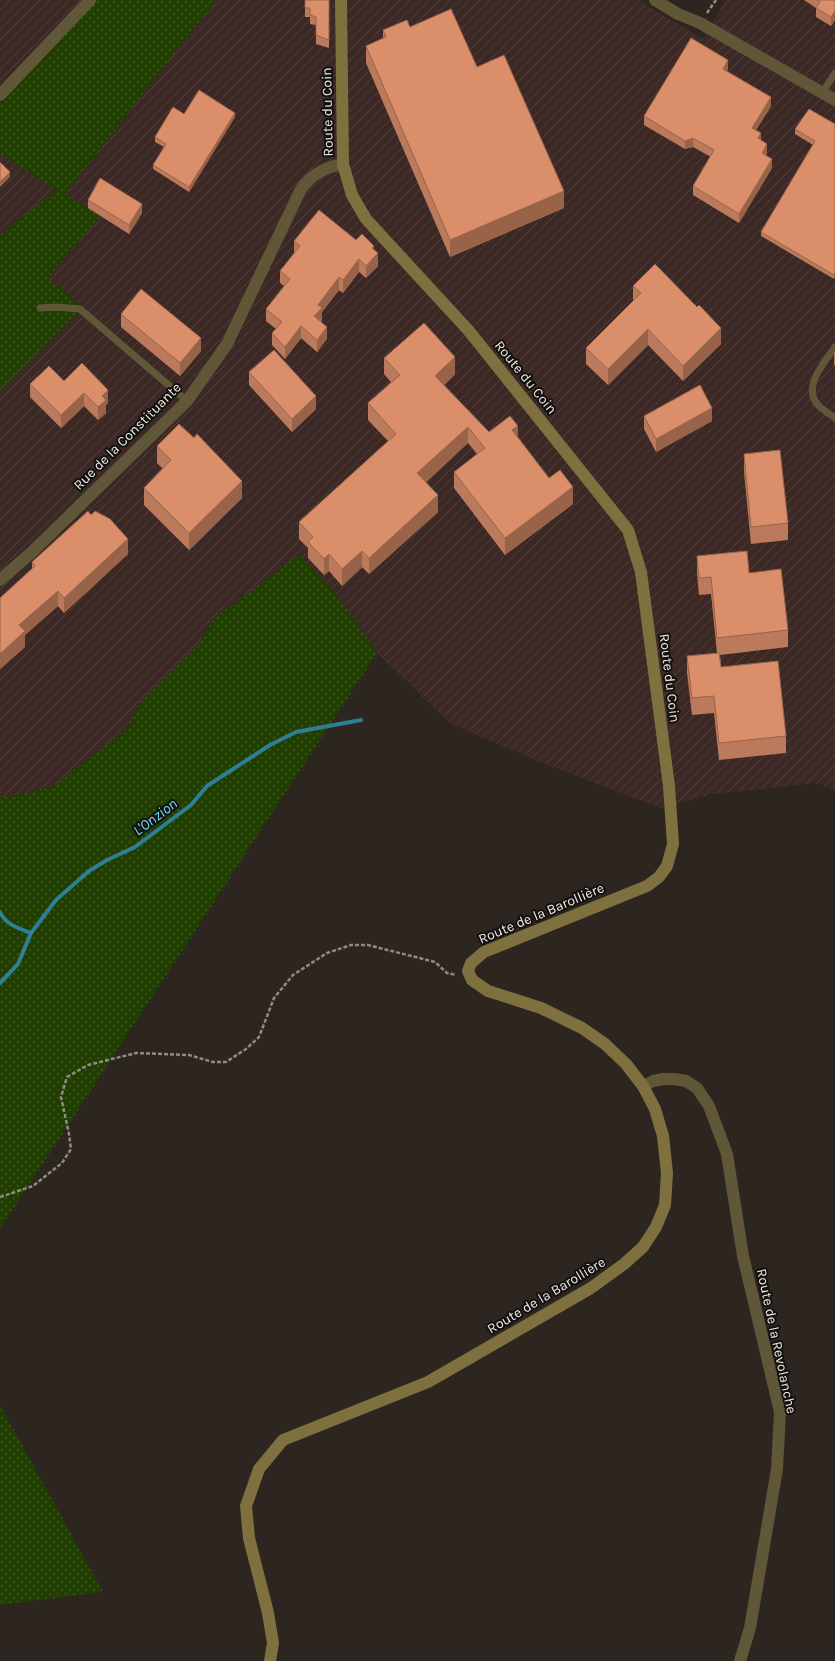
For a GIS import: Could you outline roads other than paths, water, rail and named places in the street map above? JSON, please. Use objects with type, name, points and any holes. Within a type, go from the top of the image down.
[{"type":"main road","name":"Route du Coin","points":[[340,0],[343,164],[352,195],[366,219],[469,331],[628,530],[641,572],[669,791]]},
{"type":"main road","name":"Route de la Barollière","points":[[270,1661],[273,1643],[268,1612],[249,1538],[246,1506],[259,1470],[283,1440],[428,1382],[591,1288],[624,1264],[643,1247],[656,1227],[665,1205],[667,1173],[664,1136],[656,1109],[643,1086],[621,1059],[605,1044],[582,1028],[542,1008],[488,991],[472,980],[468,972],[471,963],[484,952],[647,886],[659,877],[671,856],[673,844],[669,791]]},
{"type":"street","points":[[0,95],[90,0]]},
{"type":"street","points":[[655,0],[678,14],[700,23],[835,100]]},
{"type":"street","name":"Rue de la Constituante","points":[[0,580],[32,552],[187,401],[228,344],[301,190],[309,178],[319,172],[343,164]]},
{"type":"street","name":"Route de la Revolanche","points":[[643,1086],[663,1079],[674,1078],[697,1088],[709,1106],[727,1154],[743,1256],[780,1412],[777,1469],[750,1628],[740,1661]]},
{"type":"lane","points":[[822,93],[835,73]]},
{"type":"lane","points":[[40,308],[57,307],[80,309],[187,401]]},
{"type":"lane","points":[[835,347],[812,384],[813,396],[819,406],[835,418]]},
{"type":"waterway","name":"L'Onzion","points":[[0,983],[18,964],[31,933],[56,900],[89,871],[107,860],[135,847],[191,805],[207,786],[270,745],[296,732],[361,720]]},
{"type":"waterway","points":[[0,912],[9,923],[17,928],[31,933]]}]
